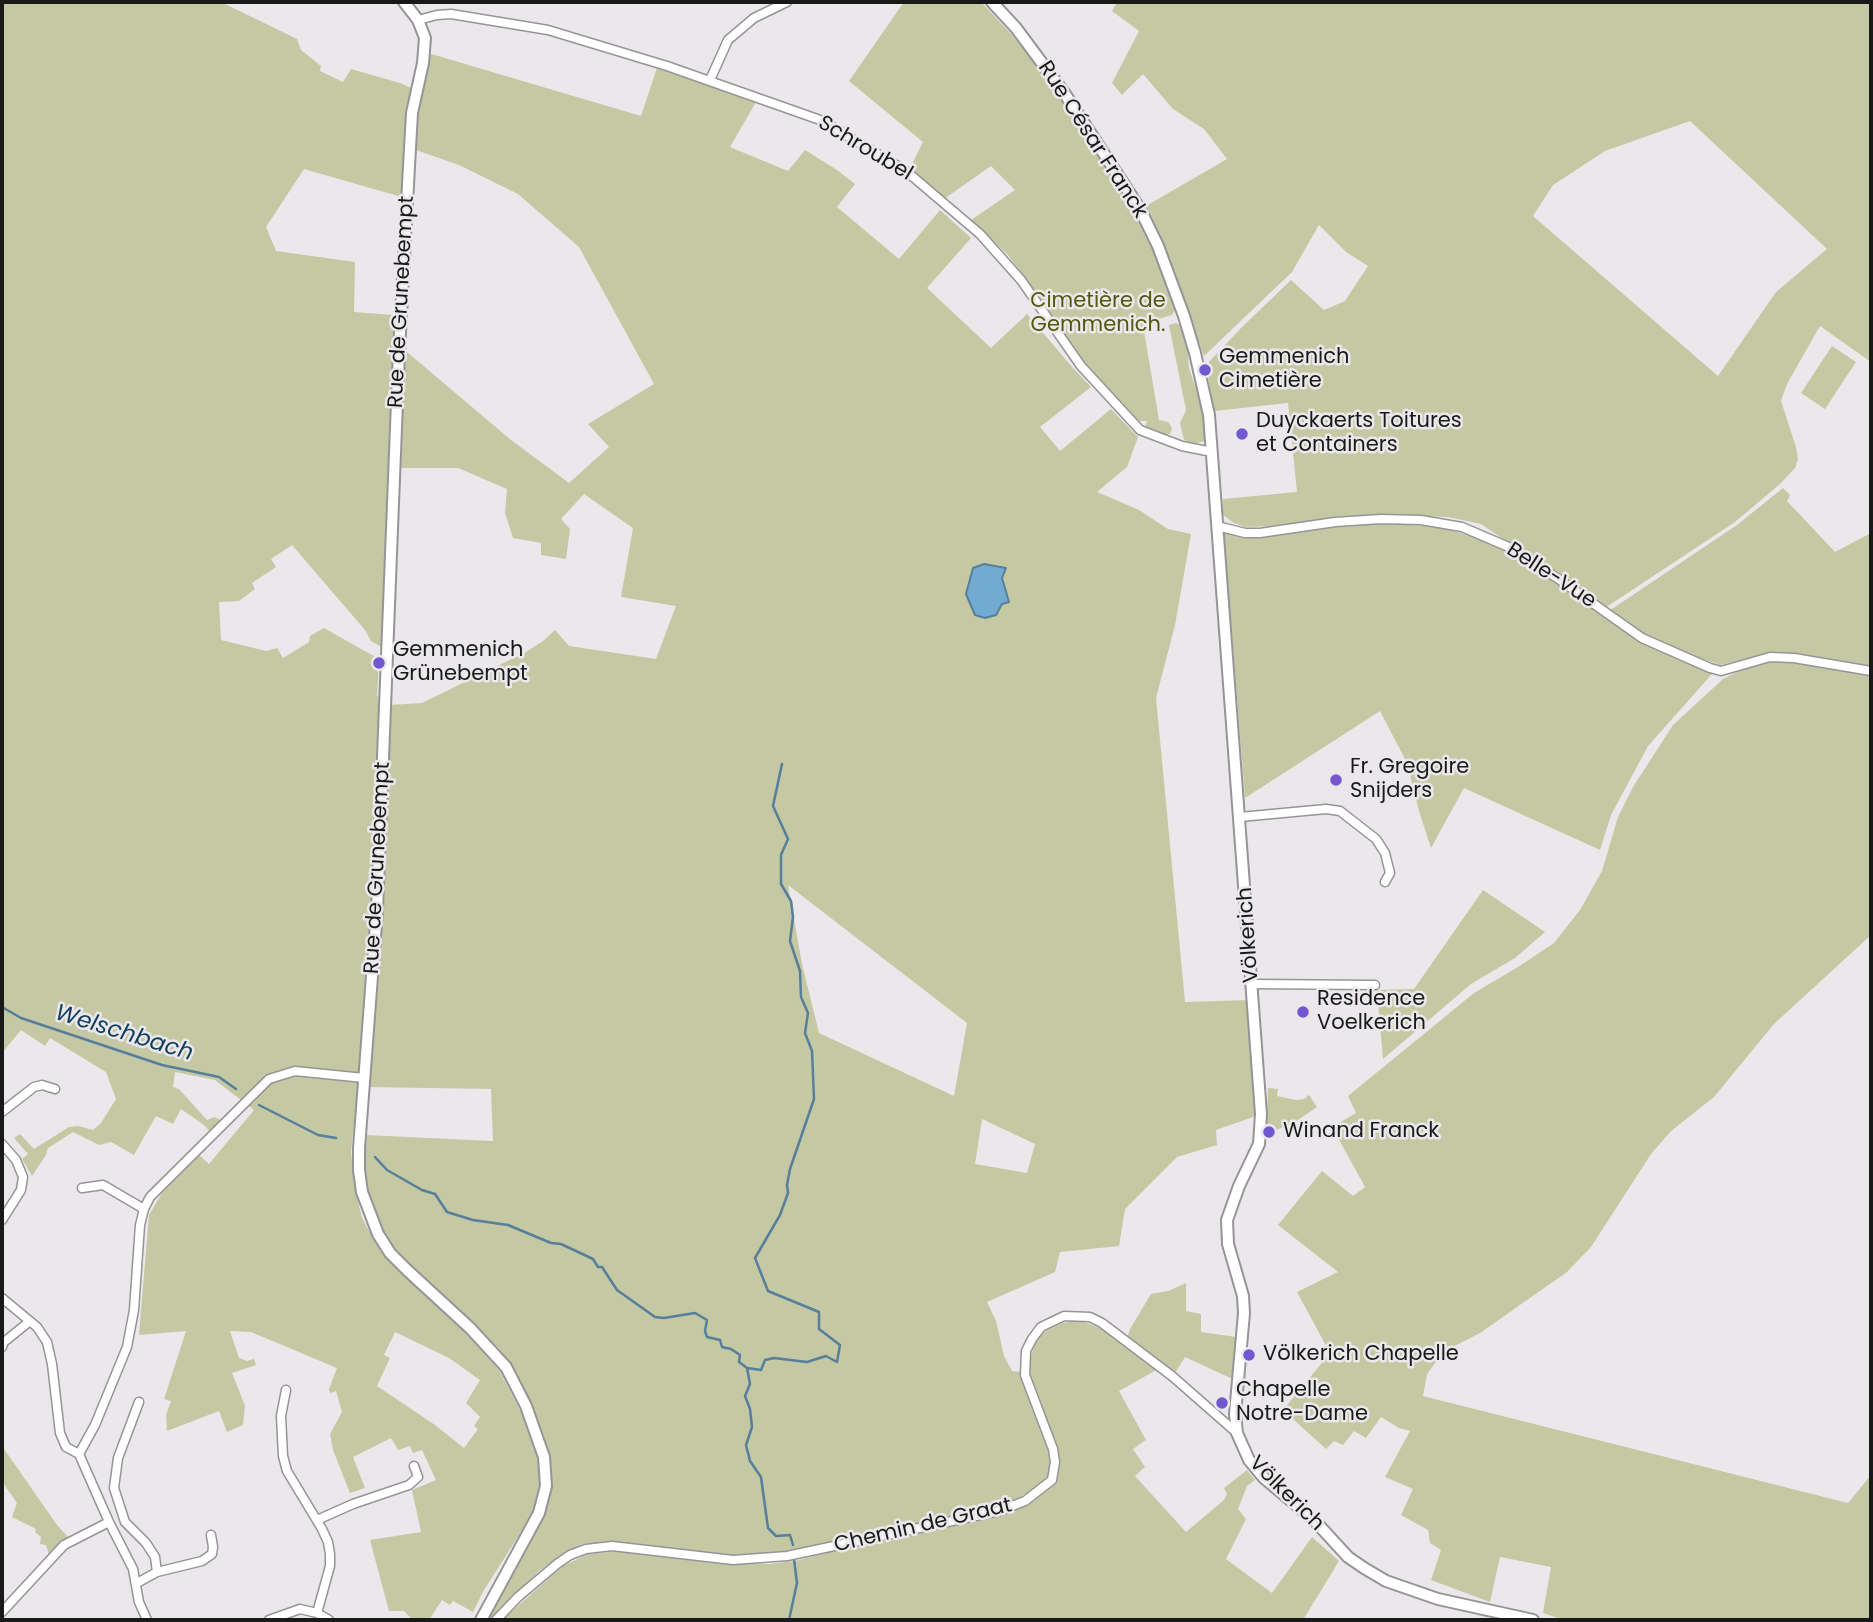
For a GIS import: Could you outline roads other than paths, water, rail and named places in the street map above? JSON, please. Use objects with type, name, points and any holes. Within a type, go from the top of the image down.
[{"type":"main road","points":[[404,2],[418,20]]},
{"type":"main road","name":"Rue César Franck","points":[[992,2],[1065,94],[1140,209],[1163,259],[1195,353],[1209,415],[1212,452]]},
{"type":"main road","name":"Rue de Grunebempt","points":[[418,20],[425,38],[423,63],[412,113],[399,351],[377,910],[359,1170],[362,1192],[378,1234],[407,1270],[470,1328],[506,1367],[526,1406],[544,1457],[546,1486],[539,1513],[481,1620]]},
{"type":"main road","name":"Völkerich","points":[[1212,452],[1259,1067],[1261,1130],[1253,1159],[1230,1212],[1227,1233],[1244,1313],[1235,1414],[1237,1433],[1249,1460],[1264,1478],[1315,1521],[1348,1557],[1364,1568],[1386,1581],[1438,1599],[1533,1620]]},
{"type":"street","points":[[710,80],[728,40],[754,18],[787,2]]},
{"type":"street","name":"Schroubel","points":[[418,20],[451,15],[548,30],[598,43],[710,80],[823,121],[906,171],[980,234],[1010,266],[1081,366],[1129,420],[1146,433],[1182,446],[1212,452]]},
{"type":"street","name":"Belle-Vue","points":[[1217,526],[1245,533],[1260,533],[1335,522],[1381,519],[1420,520],[1462,527],[1511,548],[1642,638],[1710,668],[1721,671],[1770,657],[1794,658],[1871,671]]},
{"type":"street","points":[[1240,817],[1326,809],[1340,811],[1376,839],[1385,853],[1390,873],[1385,882]]},
{"type":"street","points":[[1253,984],[1375,985]]},
{"type":"street","points":[[79,1454],[95,1425],[132,1330],[140,1225],[150,1197],[268,1079],[295,1071],[364,1078]]},
{"type":"street","points":[[2,1112],[34,1087],[41,1085],[55,1089]]},
{"type":"street","points":[[2,1144],[16,1160],[23,1184],[2,1220]]},
{"type":"street","points":[[82,1188],[103,1185],[144,1209]]},
{"type":"street","points":[[2,1298],[43,1333],[50,1351],[62,1440],[66,1447],[79,1454],[133,1569],[139,1602],[147,1620]]},
{"type":"street","name":"Chemin de Graat","points":[[496,1620],[550,1570],[570,1555],[586,1549],[612,1546],[733,1560],[787,1556],[977,1517],[1026,1501],[1052,1480],[1055,1462],[1053,1449],[1025,1375],[1026,1351],[1041,1327],[1063,1316],[1090,1317],[1102,1323],[1172,1376],[1237,1433]]},
{"type":"street","points":[[2,1347],[4,1342],[30,1321]]},
{"type":"street","points":[[286,1390],[281,1416],[283,1456],[292,1481],[328,1542],[330,1554],[330,1566],[317,1612]]},
{"type":"street","points":[[139,1402],[118,1458],[114,1488],[125,1522],[146,1543],[155,1557],[157,1572]]},
{"type":"street","points":[[317,1520],[353,1504],[409,1485],[418,1477],[414,1466]]},
{"type":"street","points":[[2,1612],[64,1545],[109,1522]]},
{"type":"street","points":[[137,1583],[157,1572],[202,1561],[212,1554],[211,1535]]},
{"type":"street","points":[[269,1620],[300,1609],[317,1612],[329,1620]]},
{"type":"water","points":[[984,564],[1006,568],[1002,578],[1009,602],[1002,604],[996,615],[985,618],[975,615],[966,594],[973,568]]},
{"type":"waterway","points":[[747,1368],[761,1370],[765,1360],[774,1358],[807,1362],[826,1356],[837,1362],[840,1345],[819,1329],[819,1312],[768,1291],[755,1258],[780,1215],[788,1193],[790,1169],[814,1099],[812,1051],[805,1033],[808,1013],[801,997],[800,971],[790,941],[793,917],[791,901],[781,884],[781,855],[788,839],[773,806],[782,764]]},
{"type":"waterway","name":"Welschbach","points":[[2,1007],[21,1018],[162,1065],[219,1077],[236,1089]]},
{"type":"waterway","name":"Welschbach","points":[[259,1105],[318,1135],[336,1138]]},
{"type":"waterway","name":"Welschbach","points":[[375,1157],[387,1170],[422,1190],[435,1194],[447,1212],[473,1220],[508,1225],[593,1259],[598,1267],[602,1267],[617,1290],[655,1317],[695,1313],[707,1320],[707,1337],[720,1340],[722,1347],[740,1355],[739,1362],[747,1368],[750,1384],[745,1396],[752,1427],[746,1445],[750,1461],[761,1477],[768,1528],[776,1536],[790,1535],[793,1545]]},
{"type":"waterway","points":[[789,1620],[797,1583],[794,1559]]},
{"type":"place","name":"Gemmenich Cimetière","points":[[1205,370]]},
{"type":"place","name":"Duyckaerts Toitures et Containers","points":[[1242,434]]},
{"type":"place","name":"Gemmenich Grünebempt","points":[[379,663]]},
{"type":"place","name":"Fr. Gregoire Snijders","points":[[1336,780]]},
{"type":"place","name":"Residence Voelkerich","points":[[1303,1012]]},
{"type":"place","name":"Winand Franck","points":[[1269,1132]]},
{"type":"place","name":"Völkerich Chapelle","points":[[1249,1355]]},
{"type":"place","name":"Chapelle Notre-Dame","points":[[1222,1403]]},
{"type":"park label","name":"Cimetière de Gemmenich.","points":[[1098,314]]}]
